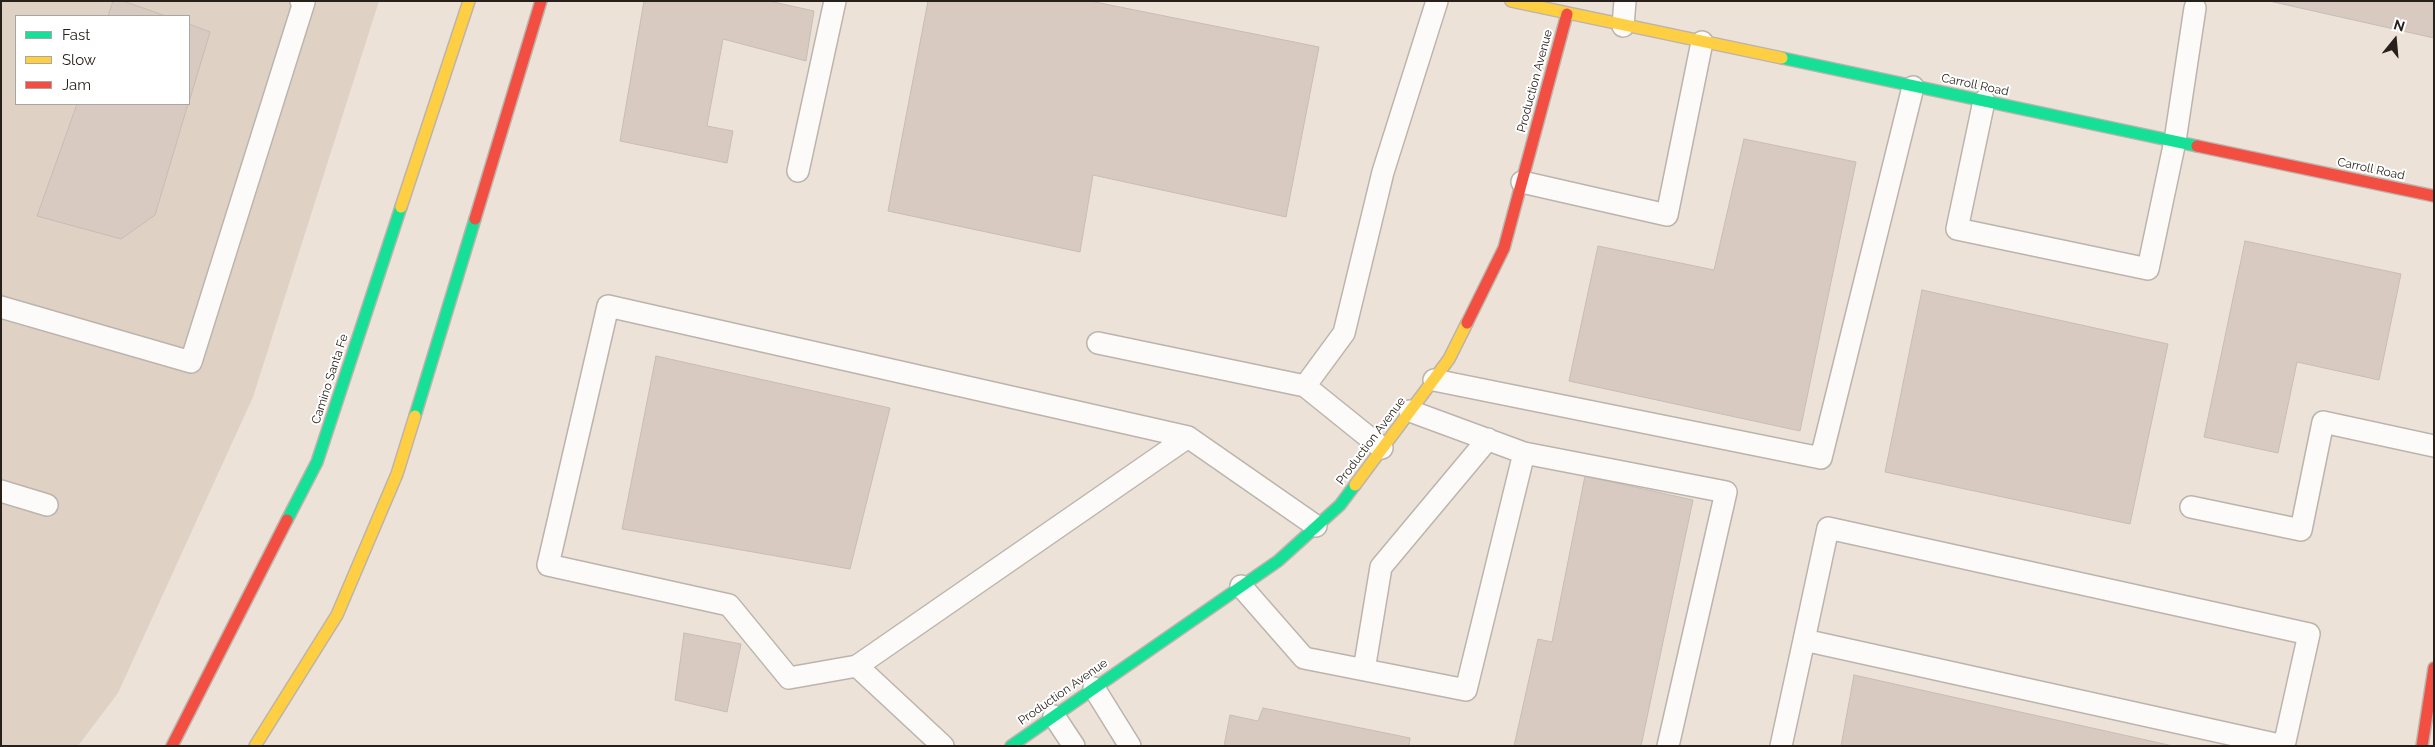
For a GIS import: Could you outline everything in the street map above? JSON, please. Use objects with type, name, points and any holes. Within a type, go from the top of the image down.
[{"type":"main road","name":"Camino Santa Fe","points":[[172,746],[317,462],[469,1]]},
{"type":"main road","points":[[255,746],[338,615],[397,474],[540,1]]},
{"type":"main road","name":"Carroll Road","points":[[1519,2],[1623,26],[2434,196]]},
{"type":"main road","name":"Production Avenue","points":[[1011,746],[1278,561],[1340,505],[1449,359],[1504,248],[1567,14]]},
{"type":"main road","points":[[2422,746],[2434,668]]},
{"type":"lane","points":[[1,307],[191,362],[304,2],[300,1]]},
{"type":"lane","points":[[798,172],[835,1]]},
{"type":"lane","points":[[1305,386],[1344,333],[1383,172],[1437,1]]},
{"type":"lane","points":[[1623,26],[1625,1]]},
{"type":"lane","points":[[1984,101],[1957,229],[2148,269],[2175,141],[2195,8]]},
{"type":"lane","points":[[1522,182],[1667,215],[1702,42]]},
{"type":"lane","points":[[1434,380],[1821,458],[1913,86]]},
{"type":"lane","points":[[1188,437],[857,666],[789,678],[729,605],[548,565],[608,306],[1188,437],[1316,526]]},
{"type":"lane","points":[[1098,343],[1305,386],[1382,448]]},
{"type":"lane","points":[[1410,412],[1524,453],[1726,492],[1668,746]]},
{"type":"lane","points":[[2191,508],[2301,530],[2323,422],[2434,446]]},
{"type":"lane","points":[[1364,670],[1381,567],[1488,440]]},
{"type":"lane","points":[[1241,586],[1304,658],[1466,690],[1524,453]]},
{"type":"lane","points":[[1,491],[47,505]]},
{"type":"lane","points":[[1781,746],[1828,528],[2309,634],[2284,746],[1804,640]]},
{"type":"lane","points":[[857,666],[943,746]]},
{"type":"lane","points":[[1094,688],[1130,746]]},
{"type":"lane","points":[[1054,716],[1074,746]]},
{"type":"shaded area","points":[[1,1],[379,1],[253,397],[118,693],[78,746],[1,746]]},
{"type":"building","points":[[113,1],[123,1],[163,15],[108,15]]},
{"type":"building","points":[[644,1],[769,1],[814,11],[806,61],[723,39],[707,126],[733,131],[727,163],[620,141]]},
{"type":"building","points":[[928,1],[1090,1],[1319,47],[1286,217],[1093,175],[1080,252],[888,211]]},
{"type":"building","points":[[2269,1],[2434,1],[2434,38]]},
{"type":"building","points":[[190,24],[210,32],[190,99]]},
{"type":"building","points":[[77,105],[188,105],[155,215],[121,239],[37,216]]},
{"type":"building","points":[[1744,139],[1856,162],[1800,431],[1569,381],[1598,246],[1714,270]]},
{"type":"building","points":[[2245,241],[2401,274],[2379,380],[2297,362],[2278,453],[2204,437]]},
{"type":"building","points":[[1922,290],[2168,344],[2130,524],[1885,472]]},
{"type":"building","points":[[656,356],[890,408],[850,569],[622,529]]},
{"type":"building","points":[[1585,476],[1693,500],[1641,746],[1514,746],[1538,639],[1552,642]]},
{"type":"building","points":[[684,633],[741,644],[727,712],[675,700]]},
{"type":"building","points":[[1854,675],[2173,746],[1841,746]]},
{"type":"building","points":[[1263,708],[1410,738],[1409,746],[1224,746],[1230,715],[1258,721]]},
{"type":"traffic: fast","points":[[1782,58],[2197,146]]},
{"type":"traffic: fast","points":[[287,520],[317,462],[401,207]]},
{"type":"traffic: fast","points":[[415,416],[475,219]]},
{"type":"traffic: fast","points":[[1011,746],[1278,561],[1340,505],[1355,485]]},
{"type":"traffic: slow","points":[[401,207],[469,1]]},
{"type":"traffic: slow","points":[[1511,1],[1782,58]]},
{"type":"traffic: slow","points":[[1355,485],[1449,359],[1467,323]]},
{"type":"traffic: slow","points":[[255,746],[337,615],[397,474],[415,416]]},
{"type":"traffic: jam","points":[[475,219],[541,1]]},
{"type":"traffic: jam","points":[[1467,323],[1504,248],[1567,14]]},
{"type":"traffic: jam","points":[[2197,146],[2434,196]]},
{"type":"traffic: jam","points":[[172,746],[287,520]]},
{"type":"traffic: jam","points":[[2422,746],[2434,668]]}]
